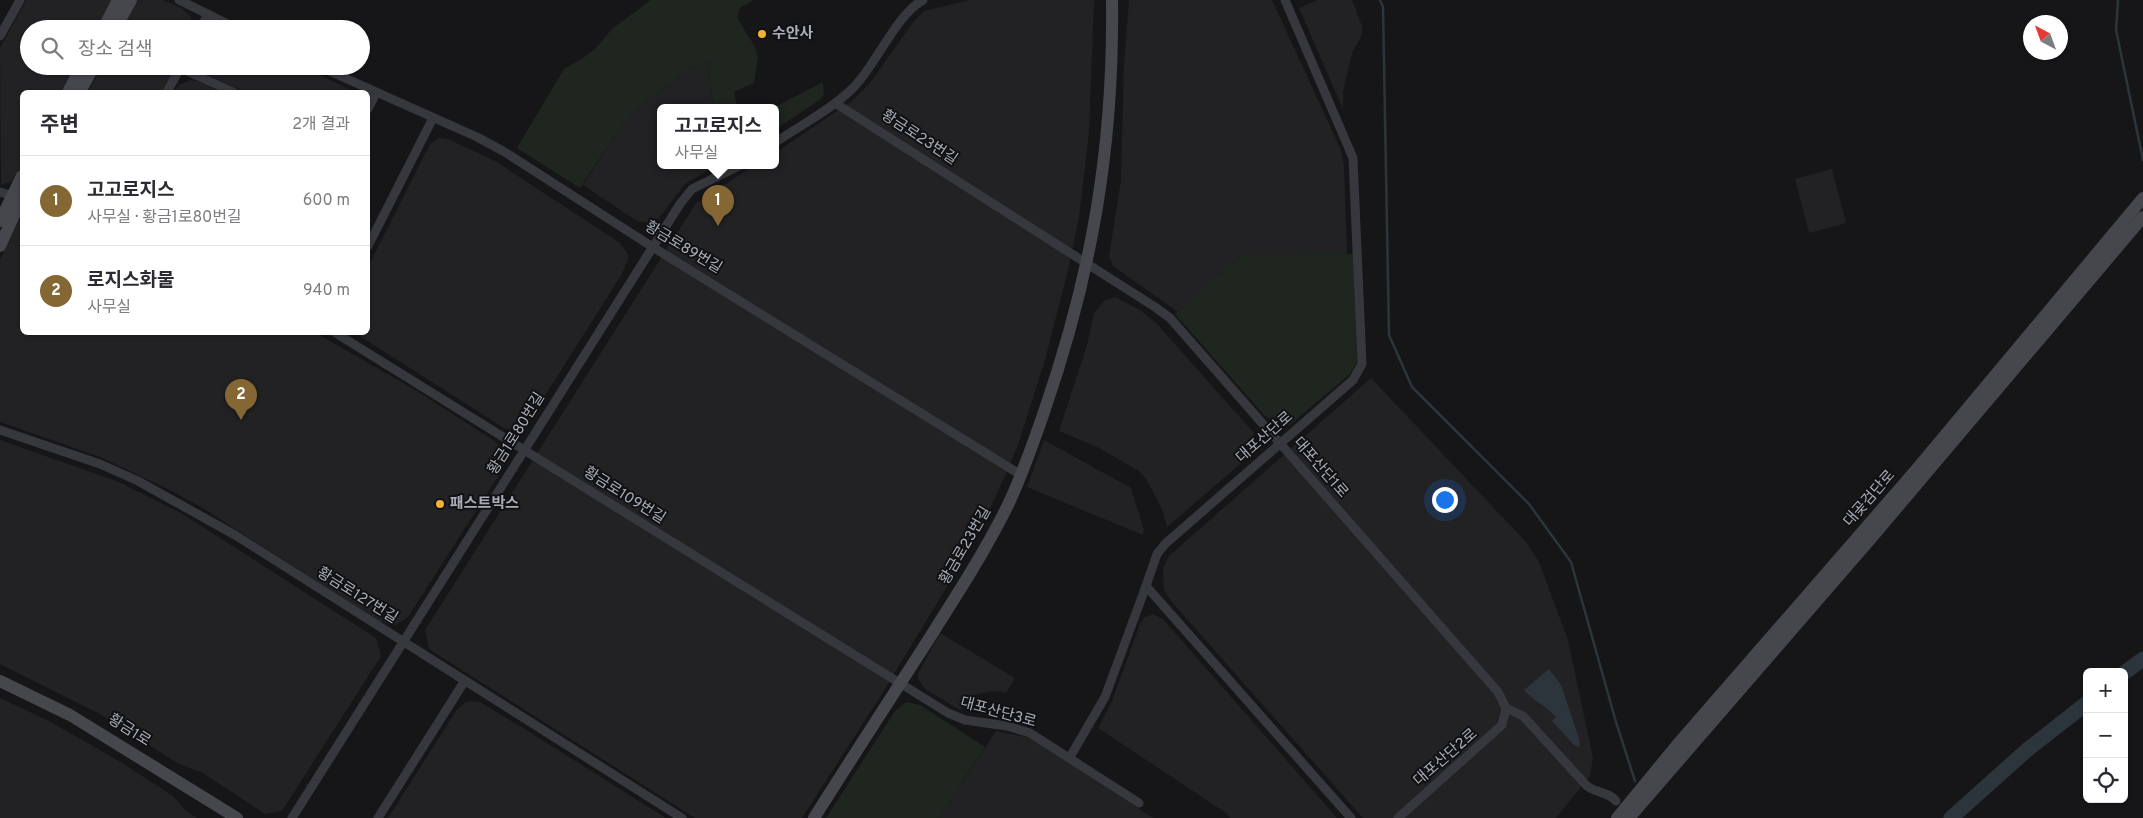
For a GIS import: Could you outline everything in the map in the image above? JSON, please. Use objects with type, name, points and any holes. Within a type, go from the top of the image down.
[{"type":"main road","points":[[108,20],[118,0]]},
{"type":"main road","points":[[120,20],[131,0]]},
{"type":"main road","name":"황금로23번길","points":[[814,818],[978,560],[1021,475],[1056,381],[1088,264],[1102,188],[1106,144],[1112,0]]},
{"type":"main road","points":[[69,90],[77,75]]},
{"type":"main road","points":[[81,90],[89,75]]},
{"type":"main road","points":[[0,246],[20,181]]},
{"type":"main road","points":[[0,221],[14,196]]},
{"type":"main road","name":"대곶검단로","points":[[1629,818],[1880,528],[2135,219],[2143,198]]},
{"type":"main road","name":"대곶검단로","points":[[1617,818],[1677,745],[2135,219]]},
{"type":"main road","name":"황금1로","points":[[0,681],[78,719],[237,818]]},
{"type":"street","points":[[0,36],[20,0]]},
{"type":"street","points":[[179,0],[220,20]]},
{"type":"street","points":[[779,140],[835,103],[861,79],[906,15],[923,0]]},
{"type":"street","name":"대포산단로","points":[[1070,757],[1105,696],[1157,554],[1165,544],[1354,380],[1360,370],[1362,352],[1353,158],[1285,0]]},
{"type":"street","points":[[205,20],[208,14]]},
{"type":"street","points":[[168,90],[177,75]]},
{"type":"street","points":[[197,75],[228,90]]},
{"type":"street","name":"황금로89번길","points":[[337,75],[370,90]]},
{"type":"street","name":"황금로89번길","points":[[370,90],[503,151],[651,246],[1021,475]]},
{"type":"street","points":[[370,105],[376,93]]},
{"type":"street","name":"황금로23번길","points":[[835,103],[1088,264]]},
{"type":"street","points":[[370,242],[433,118]]},
{"type":"street","name":"황금1로80번길","points":[[292,818],[651,246],[685,196],[692,189],[733,169]]},
{"type":"street","name":"대포산단1로","points":[[1088,264],[1170,318],[1492,685],[1506,711]]},
{"type":"street","name":"황금로109번길","points":[[339,335],[900,683]]},
{"type":"street","name":"황금로127번길","points":[[0,430],[100,464],[161,492],[236,535],[464,682],[682,818]]},
{"type":"street","points":[[1146,586],[1351,818]]},
{"type":"street","points":[[378,818],[464,682]]},
{"type":"street","name":"대포산단3로","points":[[900,683],[956,717],[1030,733],[1139,803]]},
{"type":"street","points":[[1506,711],[1523,716],[1586,786],[1596,793],[1610,794],[1616,800]]},
{"type":"street","name":"대포산단2로","points":[[1398,818],[1490,738],[1502,725],[1506,711]]},
{"type":"shaded area","points":[[26,0],[112,0],[102,20],[20,20],[20,75],[71,75],[63,90],[20,90],[20,169],[12,181],[1,185],[0,48]]},
{"type":"shaded area","points":[[138,0],[163,0],[181,8],[191,17],[192,20],[126,20]]},
{"type":"shaded area","points":[[651,0],[754,0],[740,8],[737,17],[755,47],[758,57],[754,83],[734,92],[736,104],[713,104],[708,61],[687,69],[632,114],[618,131],[580,188],[517,148],[564,69],[595,49],[612,29]]},
{"type":"shaded area","points":[[970,0],[1094,0],[1089,132],[1079,217],[1068,270],[1045,360],[1018,445],[997,494],[968,552],[880,697],[802,818],[695,818],[429,649],[425,630],[696,203],[749,169],[779,169],[779,150],[852,101],[870,83],[914,21],[924,11]]},
{"type":"shaded area","points":[[1129,0],[1272,0],[1341,150],[1344,166],[1347,254],[1242,255],[1178,312],[1113,266],[1109,256],[1121,180],[1124,65]]},
{"type":"shaded area","points":[[1317,0],[1352,0],[1362,26],[1362,35],[1352,53],[1343,92],[1343,109],[1299,8]]},
{"type":"shaded area","points":[[708,61],[713,104],[657,104],[657,169],[710,169],[685,184],[659,218],[649,223],[637,221],[583,185],[618,131],[632,114],[687,69]]},
{"type":"shaded area","points":[[97,75],[171,75],[163,90],[89,90]]},
{"type":"shaded area","points":[[209,75],[320,75],[351,90],[240,90]]},
{"type":"shaded area","points":[[191,80],[217,90],[175,90],[179,85]]},
{"type":"shaded area","points":[[823,82],[824,94],[821,99],[779,127],[779,105]]},
{"type":"shaded area","points":[[439,138],[448,139],[495,161],[620,243],[628,254],[628,260],[620,277],[529,421],[515,431],[504,428],[358,335],[370,335],[370,263],[430,144]]},
{"type":"shaded area","points":[[1832,169],[1846,223],[1809,233],[1795,179]]},
{"type":"shaded area","points":[[20,218],[20,335],[319,335],[417,391],[493,440],[503,449],[506,459],[497,478],[408,617],[394,626],[378,621],[206,510],[166,488],[100,457],[0,422],[0,260]]},
{"type":"shaded area","points":[[1353,254],[1357,362],[1350,374],[1290,425],[1280,425],[1265,416],[1175,314],[1242,255]]},
{"type":"shaded area","points":[[1115,297],[1140,310],[1156,323],[1254,433],[1253,453],[1167,527],[1162,509],[1146,479],[1139,471],[1099,448],[1059,431],[1087,345],[1094,313],[1105,300]]},
{"type":"shaded area","points":[[1371,378],[1526,542],[1539,562],[1568,640],[1593,758],[1590,776],[1556,818],[1363,818],[1171,601],[1164,590],[1163,568],[1169,556]]},
{"type":"shaded area","points":[[0,440],[119,482],[181,513],[376,638],[381,656],[282,811],[265,814],[203,773],[179,764],[100,714],[0,664]]},
{"type":"shaded area","points":[[1044,440],[1131,488],[1144,530],[1143,535],[1027,487]]},
{"type":"shaded area","points":[[1153,614],[1163,619],[1337,818],[1230,818],[1226,813],[1098,728],[1112,701],[1140,624],[1144,618]]},
{"type":"shaded area","points":[[940,633],[1015,678],[1006,693],[996,691],[978,694],[970,697],[960,710],[925,689],[918,679],[918,673]]},
{"type":"shaded area","points":[[1549,669],[1561,685],[1580,742],[1579,747],[1574,745],[1552,721],[1556,717],[1524,690]]},
{"type":"shaded area","points":[[0,698],[49,721],[119,761],[173,796],[186,811],[197,818],[0,818]]},
{"type":"shaded area","points":[[466,702],[480,702],[666,818],[388,818],[456,711]]},
{"type":"shaded area","points":[[906,702],[920,705],[985,747],[939,818],[826,818],[895,711]]},
{"type":"shaded area","points":[[996,731],[1030,738],[1153,818],[939,818]]},
{"type":"waterway","points":[[1380,0],[1383,7],[1389,335],[1412,387],[1529,504],[1571,562],[1616,722],[1635,781]]},
{"type":"waterway","points":[[2118,0],[2116,30],[2143,160]]},
{"type":"waterway","points":[[2128,670],[2143,659]]},
{"type":"waterway","points":[[1951,818],[2027,750],[2083,706]]},
{"type":"place","name":"수안사","points":[[762,34]]},
{"type":"place","name":"고고로지스","points":[[718,226]]},
{"type":"place","name":"로지스화물","points":[[241,420]]},
{"type":"place","name":"패스트박스","points":[[440,504]]}]
